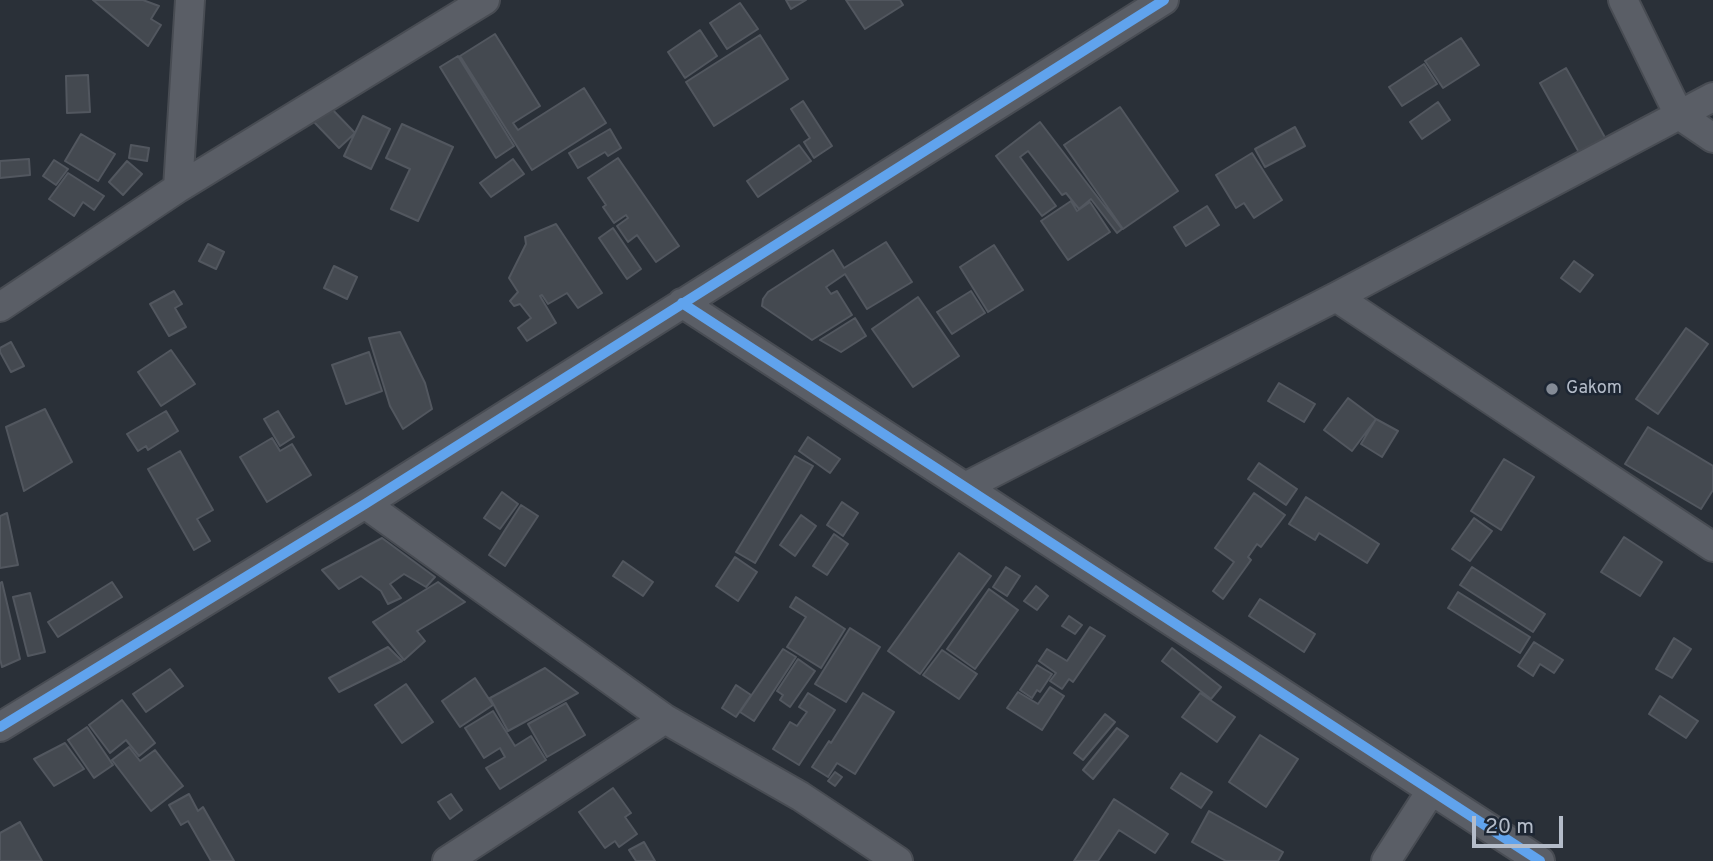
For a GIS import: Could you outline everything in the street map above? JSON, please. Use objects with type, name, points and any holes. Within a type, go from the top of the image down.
[{"type":"street","points":[[178,188],[190,0]]},
{"type":"street","points":[[0,307],[178,188],[485,0]]},
{"type":"street","points":[[1623,0],[1679,115],[1713,138]]},
{"type":"street","points":[[0,727],[365,504],[1152,3]]},
{"type":"street","points":[[965,487],[1336,297],[1713,97]]},
{"type":"street","points":[[1336,297],[1713,547]]},
{"type":"street","points":[[682,303],[1541,861]]},
{"type":"street","points":[[365,504],[665,719],[800,796],[898,861]]},
{"type":"street","points":[[447,861],[665,719]]},
{"type":"street","points":[[1386,861],[1431,791]]},
{"type":"building","points":[[93,0],[143,0],[159,6],[151,19],[161,25],[148,46]]},
{"type":"building","points":[[786,0],[806,0],[791,9]]},
{"type":"building","points":[[846,0],[900,0],[903,5],[865,29]]},
{"type":"building","points":[[740,3],[758,29],[727,49],[710,23]]},
{"type":"building","points":[[700,30],[717,56],[685,78],[668,52]]},
{"type":"building","points":[[495,34],[540,106],[513,123],[518,130],[584,88],[606,123],[532,170],[460,56]]},
{"type":"building","points":[[760,35],[788,79],[714,126],[686,82]]},
{"type":"building","points":[[1461,38],[1479,65],[1443,88],[1425,61]]},
{"type":"building","points":[[458,56],[514,146],[496,158],[440,67]]},
{"type":"building","points":[[1424,64],[1437,84],[1402,106],[1389,87]]},
{"type":"building","points":[[1566,68],[1607,141],[1581,156],[1540,83]]},
{"type":"building","points":[[88,75],[90,112],[67,113],[66,76]]},
{"type":"building","points":[[803,101],[832,146],[814,158],[804,142],[810,138],[791,109]]},
{"type":"building","points":[[1438,102],[1450,120],[1422,139],[1410,122]]},
{"type":"building","points":[[329,106],[355,133],[339,148],[313,121]]},
{"type":"building","points":[[1120,107],[1178,191],[1123,229],[1064,145]]},
{"type":"building","points":[[363,116],[390,129],[371,169],[344,156]]},
{"type":"building","points":[[1040,122],[1122,229],[1117,233],[1091,199],[1079,209],[1066,193],[1062,195],[1028,151],[1020,157],[1056,206],[1042,216],[996,156]]},
{"type":"building","points":[[402,124],[453,147],[418,221],[391,209],[410,169],[386,158]]},
{"type":"building","points":[[1295,127],[1305,146],[1265,167],[1255,149]]},
{"type":"building","points":[[610,129],[621,148],[608,156],[605,152],[578,168],[569,153]]},
{"type":"building","points":[[81,134],[115,154],[98,181],[65,161]]},
{"type":"building","points":[[131,145],[149,148],[147,161],[129,158]]},
{"type":"building","points":[[799,145],[811,161],[758,197],[747,181]]},
{"type":"building","points":[[1252,153],[1282,200],[1254,218],[1244,203],[1236,208],[1216,175]]},
{"type":"building","points":[[618,158],[679,246],[656,262],[637,235],[628,242],[617,226],[628,218],[626,215],[614,223],[588,178]]},
{"type":"building","points":[[29,159],[30,175],[0,178],[0,161]]},
{"type":"building","points":[[513,159],[524,174],[491,197],[480,183]]},
{"type":"building","points":[[54,160],[68,169],[56,185],[43,176]]},
{"type":"building","points":[[127,161],[142,174],[123,195],[109,182]]},
{"type":"building","points":[[68,173],[104,196],[94,210],[83,202],[74,216],[49,199]]},
{"type":"building","points":[[1071,201],[1077,211],[1090,202],[1110,232],[1068,260],[1041,221]]},
{"type":"building","points":[[1207,206],[1219,225],[1186,246],[1174,227]]},
{"type":"building","points":[[556,224],[602,293],[578,308],[567,293],[548,304],[542,295],[540,296],[556,323],[527,341],[518,328],[531,318],[520,304],[514,306],[510,301],[518,292],[509,278],[526,244],[525,237]]},
{"type":"building","points":[[613,228],[641,269],[627,279],[599,238]]},
{"type":"building","points":[[886,242],[912,282],[867,309],[845,274],[826,287],[831,294],[837,291],[852,315],[812,340],[762,306],[768,292],[833,250],[844,268]]},
{"type":"building","points":[[208,244],[224,252],[216,269],[199,261]]},
{"type":"building","points":[[994,245],[1023,290],[988,312],[960,267]]},
{"type":"building","points":[[1574,261],[1593,275],[1580,292],[1561,278]]},
{"type":"building","points":[[334,266],[357,277],[347,299],[324,288]]},
{"type":"building","points":[[174,291],[182,304],[175,308],[186,327],[169,336],[150,304]]},
{"type":"building","points":[[971,291],[985,313],[952,334],[937,312]]},
{"type":"building","points":[[918,297],[959,356],[913,387],[872,329]]},
{"type":"building","points":[[855,318],[866,336],[841,352],[820,340]]},
{"type":"building","points":[[1686,328],[1708,344],[1658,414],[1636,399]]},
{"type":"building","points":[[400,332],[425,383],[432,409],[403,429],[390,406],[369,338]]},
{"type":"building","points":[[11,342],[24,366],[11,372],[0,348]]},
{"type":"building","points":[[171,350],[195,384],[161,406],[138,372]]},
{"type":"building","points":[[369,352],[382,391],[346,404],[332,365]]},
{"type":"building","points":[[1279,383],[1315,404],[1304,422],[1268,401]]},
{"type":"building","points":[[1348,398],[1376,419],[1352,451],[1324,430]]},
{"type":"building","points":[[45,409],[72,462],[24,491],[6,427]]},
{"type":"building","points":[[166,411],[178,431],[148,450],[146,446],[138,451],[127,434]]},
{"type":"building","points":[[278,411],[294,437],[280,446],[264,419]]},
{"type":"building","points":[[1376,419],[1398,431],[1382,457],[1361,444]]},
{"type":"building","points":[[1648,427],[1713,466],[1713,490],[1701,509],[1625,464]]},
{"type":"building","points":[[808,437],[840,459],[830,473],[799,451]]},
{"type":"building","points":[[272,438],[280,451],[292,444],[311,475],[267,502],[240,457]]},
{"type":"building","points":[[180,451],[213,510],[197,519],[210,541],[194,550],[148,469]]},
{"type":"building","points":[[795,456],[813,466],[755,563],[736,552]]},
{"type":"building","points":[[1504,459],[1534,477],[1501,530],[1471,511]]},
{"type":"building","points":[[1259,463],[1297,489],[1286,505],[1248,479]]},
{"type":"building","points":[[502,492],[518,504],[500,529],[484,518]]},
{"type":"building","points":[[1254,493],[1285,515],[1261,547],[1257,544],[1248,557],[1251,560],[1223,599],[1213,591],[1234,562],[1215,548]]},
{"type":"building","points":[[1306,497],[1379,544],[1367,563],[1319,533],[1315,540],[1289,524]]},
{"type":"building","points":[[842,502],[858,513],[843,536],[827,525]]},
{"type":"building","points":[[521,505],[538,516],[505,566],[489,555]]},
{"type":"building","points":[[7,513],[18,565],[0,568],[0,516]]},
{"type":"building","points":[[801,515],[816,526],[795,556],[780,545]]},
{"type":"building","points":[[1474,518],[1492,531],[1470,561],[1452,549]]},
{"type":"building","points":[[834,534],[848,544],[827,575],[813,566]]},
{"type":"building","points":[[1624,537],[1662,562],[1640,596],[1601,572]]},
{"type":"building","points":[[382,538],[435,577],[426,587],[404,574],[390,584],[401,598],[388,604],[381,591],[361,576],[339,589],[322,570]]},
{"type":"building","points":[[959,553],[991,576],[920,674],[888,651]]},
{"type":"building","points":[[735,557],[757,572],[738,601],[716,586]]},
{"type":"building","points":[[623,561],[653,582],[643,596],[613,576]]},
{"type":"building","points":[[1006,567],[1020,576],[1007,596],[993,587]]},
{"type":"building","points":[[1472,567],[1545,614],[1533,632],[1460,585]]},
{"type":"building","points":[[2,582],[20,659],[2,667],[0,583]]},
{"type":"building","points":[[112,582],[122,597],[58,637],[48,622]]},
{"type":"building","points":[[438,582],[465,602],[417,631],[425,641],[404,660],[373,622]]},
{"type":"building","points":[[1036,586],[1048,596],[1037,610],[1024,601]]},
{"type":"building","points":[[989,589],[1018,610],[975,669],[947,649]]},
{"type":"building","points":[[1458,592],[1530,637],[1520,653],[1448,608]]},
{"type":"building","points":[[30,593],[45,652],[28,656],[13,597]]},
{"type":"building","points":[[796,597],[845,629],[821,668],[787,647],[806,617],[790,607]]},
{"type":"building","points":[[1260,599],[1315,634],[1304,652],[1249,616]]},
{"type":"building","points":[[1069,616],[1082,625],[1075,634],[1062,626]]},
{"type":"building","points":[[1090,627],[1105,636],[1073,682],[1069,679],[1062,689],[1050,681],[1056,673],[1039,661],[1047,649],[1067,661]]},
{"type":"building","points":[[850,628],[880,647],[846,702],[815,684]]},
{"type":"building","points":[[1674,638],[1691,649],[1672,678],[1656,669]]},
{"type":"building","points":[[1534,642],[1563,660],[1554,673],[1540,664],[1533,676],[1518,666]]},
{"type":"building","points":[[388,647],[402,661],[339,692],[329,678]]},
{"type":"building","points":[[1172,648],[1221,687],[1211,699],[1162,661]]},
{"type":"building","points":[[783,649],[796,657],[754,721],[740,712]]},
{"type":"building","points":[[942,650],[977,674],[959,699],[923,675]]},
{"type":"building","points":[[798,659],[815,671],[790,707],[780,700],[783,695],[777,691]]},
{"type":"building","points":[[1037,665],[1052,674],[1040,692],[1037,690],[1032,698],[1020,690]]},
{"type":"building","points":[[545,668],[578,693],[508,731],[490,698]]},
{"type":"building","points":[[170,669],[183,686],[146,712],[133,694]]},
{"type":"building","points":[[475,678],[493,705],[460,727],[442,701]]},
{"type":"building","points":[[406,684],[433,722],[402,743],[375,705]]},
{"type":"building","points":[[736,685],[751,695],[736,717],[722,708]]},
{"type":"building","points":[[1050,687],[1064,696],[1042,730],[1007,708],[1018,692],[1038,704]]},
{"type":"building","points":[[808,693],[835,710],[799,765],[773,749],[790,722],[797,726],[807,712],[799,707]]},
{"type":"building","points":[[863,693],[894,712],[855,774],[837,763],[828,777],[812,767]]},
{"type":"building","points":[[1200,693],[1235,717],[1217,742],[1182,717]]},
{"type":"building","points":[[1660,696],[1698,721],[1686,738],[1649,714]]},
{"type":"building","points":[[122,700],[155,743],[139,756],[126,740],[110,753],[89,725]]},
{"type":"building","points":[[566,703],[585,735],[547,757],[528,724]]},
{"type":"building","points":[[493,711],[515,746],[531,736],[546,760],[500,789],[486,768],[505,757],[500,748],[484,758],[465,728]]},
{"type":"building","points":[[1105,714],[1115,722],[1083,760],[1074,753]]},
{"type":"building","points":[[87,727],[113,765],[94,778],[68,740]]},
{"type":"building","points":[[1117,728],[1128,736],[1093,779],[1083,770]]},
{"type":"building","points":[[1260,735],[1298,759],[1266,807],[1229,782]]},
{"type":"building","points":[[65,743],[84,769],[54,786],[34,759]]},
{"type":"building","points":[[129,747],[140,761],[155,750],[183,786],[151,811],[112,760]]},
{"type":"building","points":[[835,772],[842,777],[835,786],[828,781]]},
{"type":"building","points":[[1181,773],[1212,792],[1201,808],[1171,788]]},
{"type":"building","points":[[613,788],[631,813],[625,817],[637,834],[619,847],[615,841],[605,848],[579,812]]},
{"type":"building","points":[[189,794],[198,811],[203,807],[234,861],[211,861],[188,821],[181,825],[169,805]]},
{"type":"building","points":[[451,794],[462,810],[450,819],[438,802]]},
{"type":"building","points":[[1114,799],[1168,834],[1155,853],[1119,830],[1098,861],[1074,861]]},
{"type":"building","points":[[1209,811],[1283,852],[1278,861],[1226,861],[1192,842]]},
{"type":"building","points":[[20,822],[42,861],[0,861],[0,833]]},
{"type":"building","points":[[644,842],[655,861],[636,861],[629,850]]},
{"type":"cycle path","points":[[0,727],[365,504],[1164,0]]},
{"type":"cycle path","points":[[682,303],[1540,861]]},
{"type":"place","name":"Gakom","points":[[1552,389]]}]
